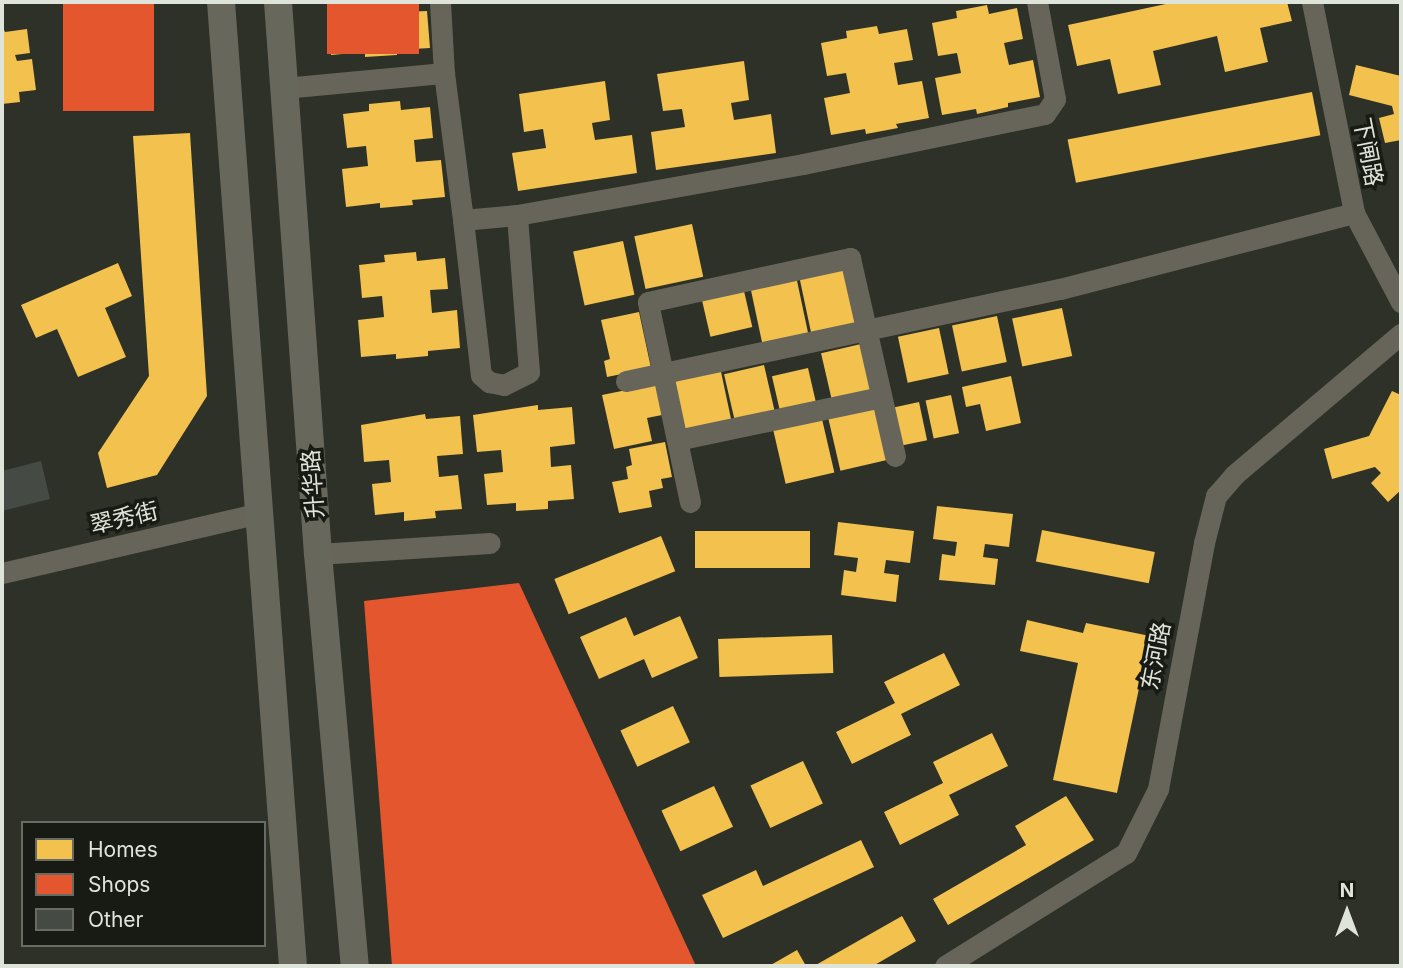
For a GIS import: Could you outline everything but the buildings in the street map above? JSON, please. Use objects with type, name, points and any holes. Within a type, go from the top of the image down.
[{"type":"main road","points":[[220,2],[293,966]]},
{"type":"main road","name":"升华路","points":[[278,2],[318,554],[355,966]]},
{"type":"street","points":[[440,2],[444,73],[481,375],[489,382],[504,385],[529,372],[517,215]]},
{"type":"street","points":[[463,220],[517,215],[803,164],[1045,114],[1055,99],[1037,2]]},
{"type":"street","name":"下闸路","points":[[1312,2],[1354,213],[1401,302]]},
{"type":"street","points":[[284,88],[444,73]]},
{"type":"street","points":[[626,382],[1060,289],[1354,213]]},
{"type":"street","points":[[690,502],[648,302],[850,258],[895,456]]},
{"type":"street","name":"东河路","points":[[944,966],[1126,853],[1158,789],[1204,542],[1216,496],[1234,475],[1401,334]]},
{"type":"street","points":[[677,440],[881,397]]},
{"type":"street","name":"翠秀街","points":[[2,573],[259,513]]},
{"type":"street","points":[[318,554],[490,542]]}]
